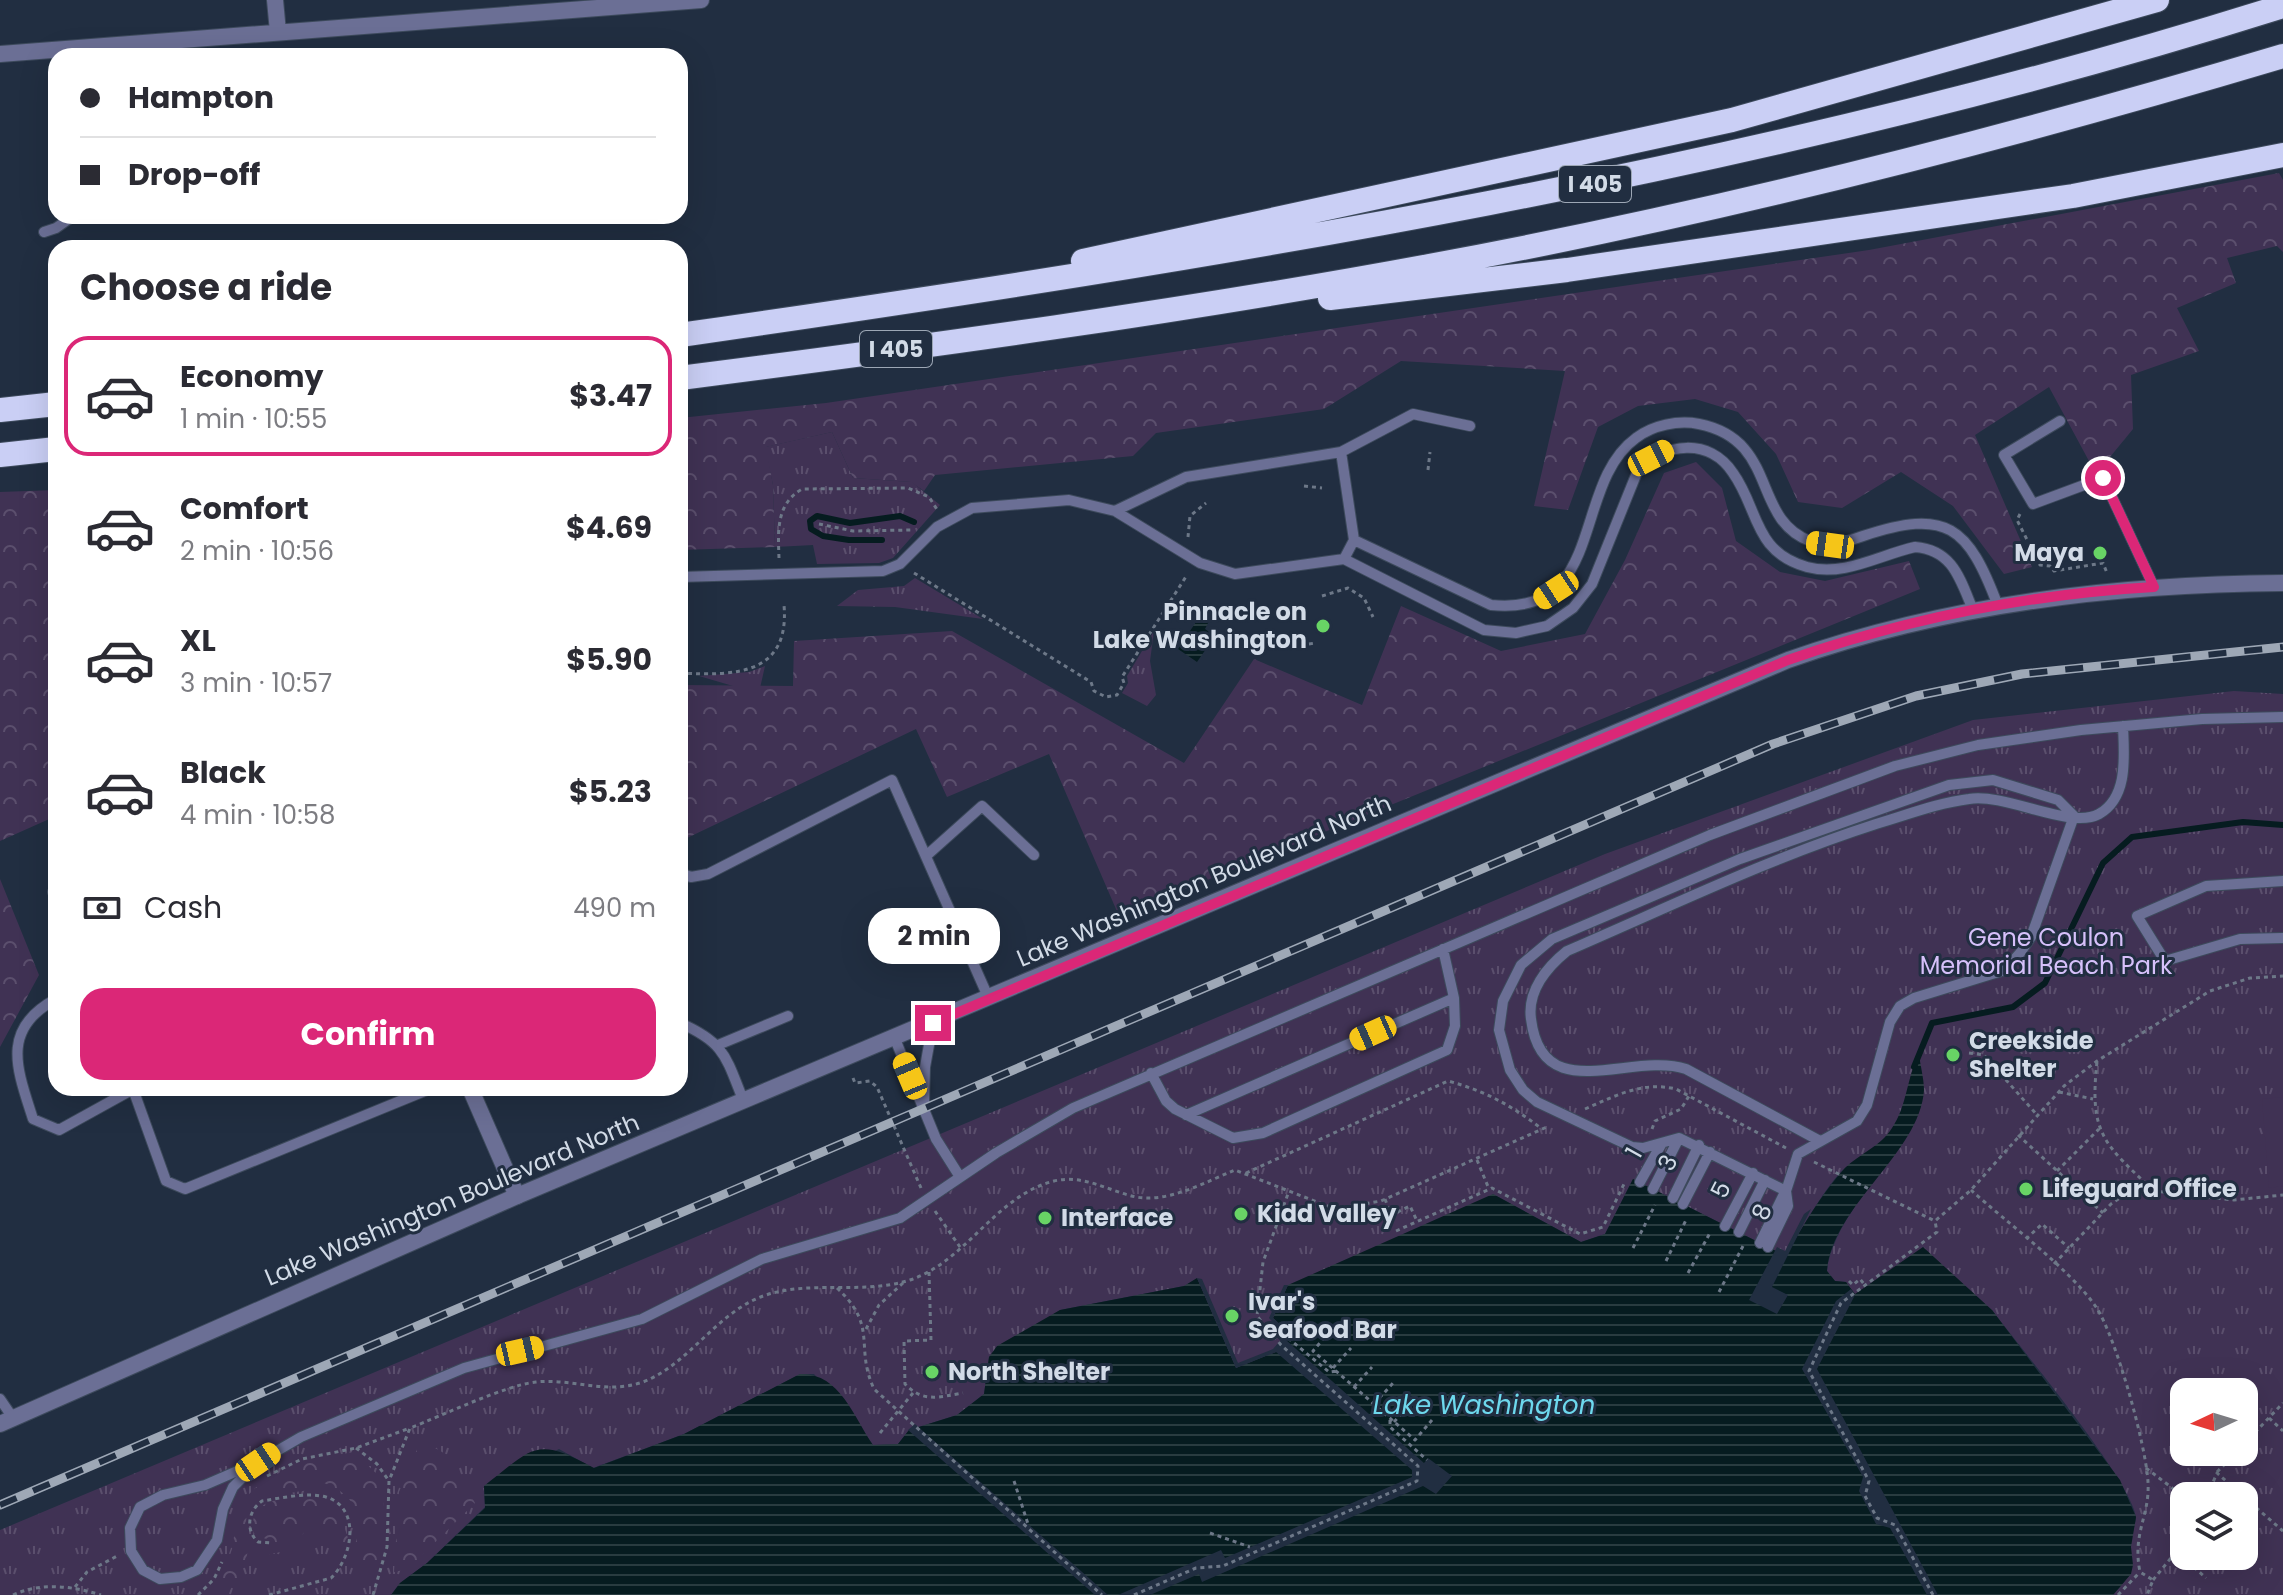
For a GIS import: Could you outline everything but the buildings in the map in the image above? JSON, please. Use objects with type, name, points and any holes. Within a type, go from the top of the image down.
[{"type":"highway","points":[[894,304],[1732,120],[2157,0]]},
{"type":"highway","name":"I 405","points":[[688,334],[1342,233],[1709,159],[2001,87],[2283,6]]},
{"type":"highway","name":"I 405","points":[[688,377],[1112,318],[1431,266],[1781,190],[2047,124],[2283,56]]},
{"type":"highway","points":[[1112,318],[1392,292],[1583,268],[2073,196],[2283,155]]},
{"type":"highway","points":[[0,410],[48,405]]},
{"type":"highway","points":[[0,455],[48,450]]},
{"type":"street","points":[[275,0],[278,32]]},
{"type":"street","points":[[123,48],[278,32],[701,0]]},
{"type":"street","points":[[0,54],[48,53]]},
{"type":"street","name":"Lake Washington Boulevard North","points":[[7,1421],[517,1196],[933,1023],[1724,685],[1825,647],[1902,624],[1998,606],[2154,587],[2283,583]]},
{"type":"street","points":[[473,1096],[517,1196]]},
{"type":"lane","points":[[44,232],[62,224]]},
{"type":"lane","points":[[1115,511],[1186,477],[1341,452],[1413,414],[1470,426]]},
{"type":"lane","points":[[2060,421],[2004,455],[2033,504],[2103,478],[2154,587]]},
{"type":"lane","points":[[1354,540],[1491,605],[1514,608],[1537,602],[1556,590],[1571,571],[1617,457],[1636,437],[1661,425],[1688,422],[1715,427],[1738,441],[1756,462],[1784,523],[1797,535],[1830,545],[1913,522],[1934,523],[1970,545],[1981,562],[1998,606]]},
{"type":"lane","points":[[688,577],[883,571],[900,564],[946,522],[972,508],[1069,500],[1115,511],[1200,563],[1235,574],[1344,559],[1484,630],[1516,633],[1547,626],[1573,608],[1592,584],[1638,470],[1668,449],[1687,447],[1706,451],[1723,460],[1735,475],[1764,539],[1783,556],[1806,567],[1831,570],[1899,550],[1928,548],[1951,562],[1973,610]]},
{"type":"lane","points":[[1341,452],[1354,540],[1344,559]]},
{"type":"lane","points":[[258,1462],[233,1487],[223,1509],[217,1540],[197,1570],[181,1577],[160,1579],[143,1570],[131,1551],[130,1528],[140,1507],[163,1495],[205,1485],[258,1462],[301,1437],[464,1368],[642,1319],[762,1259],[900,1218],[1048,1121],[1151,1073],[1774,809],[1895,766],[1978,745],[2123,726],[2283,717]]},
{"type":"lane","points":[[1820,1141],[1686,1069],[1667,1063],[1647,1063],[1600,1072],[1577,1072],[1562,1068],[1543,1054],[1532,1033],[1530,1013],[1536,989],[1547,967],[1567,951],[1823,841],[1940,804],[1997,797],[2057,816],[2087,818],[2100,814],[2121,789],[2123,726]]},
{"type":"lane","points":[[688,876],[708,874],[892,780],[989,999]]},
{"type":"lane","points":[[1786,1191],[1699,1145],[1679,1138],[1643,1148],[1616,1140],[1537,1102],[1523,1090],[1510,1070],[1499,1030],[1503,1001],[1514,975],[1533,952],[1552,939],[1740,859],[1949,785],[1993,780],[2058,800],[2074,816]]},
{"type":"lane","points":[[926,856],[982,806],[1034,855]]},
{"type":"lane","points":[[1764,1245],[1798,1154],[1857,1121],[1867,1105],[1890,1022],[1900,1006],[1914,998],[2005,970],[2020,953],[2031,937],[2074,816]]},
{"type":"lane","points":[[2283,881],[2206,886],[2137,916],[2165,961],[2240,939],[2283,938]]},
{"type":"lane","points":[[1151,1073],[1166,1101],[1186,1115],[1233,1138],[1263,1133],[1447,1050],[1455,1026],[1454,998],[1443,949]]},
{"type":"lane","points":[[1186,1115],[1454,998]]},
{"type":"lane","points":[[48,1003],[39,1008],[19,1032],[17,1069],[33,1119],[59,1130],[120,1096]]},
{"type":"lane","points":[[718,1045],[788,1016]]},
{"type":"lane","points":[[924,1110],[925,1059],[933,1023]]},
{"type":"lane","points":[[688,1028],[718,1045],[744,1102]]},
{"type":"lane","points":[[895,1039],[936,1139],[960,1177]]},
{"type":"lane","points":[[137,1096],[166,1181],[185,1189],[412,1096]]},
{"type":"lane","points":[[1657,1192],[1679,1138]]},
{"type":"lane","name":"1","points":[[1640,1182],[1662,1143]]},
{"type":"lane","name":"3","points":[[1682,1204],[1699,1145]]},
{"type":"lane","points":[[1682,1204],[1710,1152]]},
{"type":"lane","name":"5","points":[[1721,1223],[1753,1173]]},
{"type":"lane","points":[[1743,1235],[1765,1180]]},
{"type":"lane","points":[[0,1399],[7,1421]]},
{"type":"path","points":[[1428,470],[1430,452]]},
{"type":"path","points":[[1304,486],[1322,488]]},
{"type":"path","points":[[779,574],[780,514],[792,495],[802,489],[919,490],[929,497],[946,522]]},
{"type":"path","points":[[1188,545],[1190,516],[1206,503]]},
{"type":"path","points":[[2033,504],[2017,520],[2036,563],[2050,566],[2054,571],[2103,563],[2107,575]]},
{"type":"path","points":[[819,524],[853,531],[903,528],[926,538]]},
{"type":"path","points":[[914,573],[1091,682],[1094,691],[1106,697],[1117,695],[1124,683],[1122,677],[1187,575]]},
{"type":"path","points":[[1322,596],[1348,588],[1364,598],[1373,617]]},
{"type":"path","points":[[688,673],[750,669],[765,663],[778,649],[785,635],[784,605]]},
{"type":"path","points":[[1274,633],[1292,647],[1315,643]]},
{"type":"path","points":[[1935,1221],[1971,1190],[2059,1092],[2097,1061],[2210,991],[2250,978],[2283,976]]},
{"type":"path","points":[[1969,1053],[1984,1055],[2037,1115]]},
{"type":"path","points":[[2097,1061],[2093,1099],[2099,1129],[2109,1146],[2154,1191]]},
{"type":"path","points":[[853,1078],[855,1083],[870,1081],[877,1087],[922,1190]]},
{"type":"path","points":[[1245,1174],[1448,1081],[1479,1089],[1510,1104],[1542,1129]]},
{"type":"path","points":[[265,1477],[302,1459],[356,1448],[531,1382],[560,1380],[590,1389],[615,1389],[643,1382],[661,1373],[746,1304],[768,1294],[905,1281],[929,1272],[1008,1206],[1031,1190],[1055,1181],[1077,1179],[1137,1197],[1157,1197],[1235,1170],[1335,1209],[1385,1199],[1634,1088],[1657,1085],[1689,1096],[1835,1174],[1935,1221]]},
{"type":"path","points":[[2059,1092],[2093,1099]]},
{"type":"path","points":[[1477,1158],[1489,1189],[1580,1234],[1603,1227],[1655,1121],[1681,1109],[1689,1096]]},
{"type":"path","points":[[2057,1171],[2099,1129]]},
{"type":"path","points":[[2018,1135],[2103,1213]]},
{"type":"path","points":[[1396,1231],[1489,1189]]},
{"type":"path","points":[[1971,1190],[2097,1307],[2131,1400],[2148,1496],[2137,1533],[2140,1572],[2118,1595]]},
{"type":"path","points":[[1134,1595],[1196,1568],[1223,1566],[1417,1481],[1418,1466],[1281,1345],[1257,1316],[1263,1262],[1289,1191]]},
{"type":"path","points":[[2054,1264],[2103,1213],[2126,1194],[2154,1191],[2234,1200],[2283,1195]]},
{"type":"path","points":[[1633,1248],[1657,1192]]},
{"type":"path","points":[[1385,1199],[1391,1215],[1410,1206],[1417,1221]]},
{"type":"path","points":[[1666,1261],[1682,1204]]},
{"type":"path","points":[[934,1210],[960,1247]]},
{"type":"path","points":[[1933,1595],[1895,1525],[1877,1518],[1865,1496],[1869,1481],[1809,1371],[1841,1303],[1937,1232],[1935,1221]]},
{"type":"path","points":[[1688,1273],[1721,1223]]},
{"type":"path","points":[[2026,1239],[2042,1224],[2069,1248]]},
{"type":"path","points":[[1719,1292],[1743,1235]]},
{"type":"path","points":[[929,1272],[931,1340],[904,1341],[905,1384],[913,1393],[926,1399],[963,1393]]},
{"type":"path","points":[[1849,1281],[1853,1285],[1860,1279],[1864,1284]]},
{"type":"path","points":[[905,1281],[879,1305],[866,1329],[864,1369],[874,1389],[1102,1595]]},
{"type":"path","points":[[837,1288],[851,1301],[866,1329]]},
{"type":"path","points":[[1330,1331],[1313,1351],[1354,1387],[1415,1440],[1432,1420]]},
{"type":"path","points":[[1288,1338],[1329,1372],[1335,1370],[1351,1348]]},
{"type":"path","points":[[1354,1387],[1372,1367]]},
{"type":"path","points":[[1374,1404],[1393,1383]]},
{"type":"path","points":[[880,1433],[913,1393]]},
{"type":"path","points":[[1413,1401],[1392,1420],[1390,1427],[1427,1460]]},
{"type":"path","points":[[2258,1429],[2283,1403]]},
{"type":"path","points":[[2269,1418],[2283,1431]]},
{"type":"path","points":[[373,1595],[387,1547],[389,1481],[410,1428]]},
{"type":"path","points":[[356,1448],[377,1464],[389,1481]]},
{"type":"path","points":[[2213,1482],[2224,1466]]},
{"type":"path","points":[[2145,1467],[2170,1486]]},
{"type":"path","points":[[2217,1473],[2228,1482]]},
{"type":"path","points":[[1014,1481],[1028,1524]]},
{"type":"path","points":[[269,1595],[331,1578],[337,1572],[351,1538],[348,1517],[340,1505],[328,1498],[312,1495],[262,1501],[251,1512],[249,1527],[258,1542],[273,1543]]},
{"type":"path","points":[[2258,1509],[2283,1531]]},
{"type":"path","points":[[1210,1533],[1250,1547]]},
{"type":"path","points":[[75,1587],[87,1572],[131,1551]]},
{"type":"path","points":[[198,1595],[214,1579],[224,1558]]},
{"type":"path","points":[[2147,1595],[2153,1580],[2170,1559]]},
{"type":"path","points":[[2197,1570],[2206,1578]]},
{"type":"path","points":[[2140,1572],[2153,1580]]},
{"type":"path","points":[[13,1595],[49,1586],[75,1587],[101,1595]]},
{"type":"green space","points":[[2279,173],[2283,180],[2283,252],[2277,246],[2227,258],[2236,283],[2177,308],[2199,351],[2131,375],[2133,429],[2096,474],[2049,387],[1975,435],[2032,567],[2004,574],[1953,506],[1901,472],[1842,508],[1798,502],[1776,454],[1738,412],[1695,399],[1638,406],[1598,427],[1568,510],[1534,506],[1565,371],[1401,361],[1324,409],[1156,433],[1133,456],[935,475],[924,491],[911,482],[853,478],[832,432],[766,447],[773,485],[775,547],[688,550],[688,417],[826,403],[1869,250]]},
{"type":"green space","points":[[832,432],[853,478],[912,482],[940,505],[893,558],[879,563],[817,564],[813,545],[775,547],[773,485],[765,447]]},
{"type":"green space","points":[[1696,462],[1722,488],[1736,541],[1780,572],[1825,581],[1909,561],[1920,589],[1119,916],[1049,754],[947,797],[916,729],[688,838],[688,685],[793,686],[794,641],[952,631],[1184,763],[1254,659],[1362,705],[1401,606],[1501,651],[1585,634],[1625,560],[1664,473]]},
{"type":"green space","points":[[48,490],[48,820],[0,841],[0,492]]},
{"type":"green space","points":[[915,578],[983,619],[895,607],[837,606],[858,590],[904,586]]},
{"type":"green space","points":[[1154,631],[1150,661],[1156,695],[1147,706],[1122,693],[1128,683],[1127,676]]},
{"type":"green space","points":[[765,666],[760,688],[740,688],[699,676],[749,672]]},
{"type":"green space","name":"Gene Coulon Memorial Beach Park","points":[[2234,691],[2283,694],[2283,1595],[2113,1595],[2130,1570],[2136,1517],[2130,1499],[2096,1445],[1992,1310],[1855,1295],[1846,1282],[1835,1281],[1827,1271],[1837,1238],[1857,1204],[1903,1143],[1845,1168],[1822,1197],[1786,1256],[1633,1179],[1605,1234],[1581,1242],[1493,1194],[1291,1334],[1276,1352],[1236,1368],[1197,1279],[1184,1286],[1060,1310],[989,1357],[984,1394],[957,1415],[909,1430],[898,1444],[873,1445],[855,1419],[814,1374],[800,1374],[684,1434],[593,1468],[559,1449],[484,1486],[485,1507],[427,1563],[400,1583],[391,1595],[0,1595],[0,1530],[1605,854],[1973,720]]},
{"type":"green space","points":[[0,879],[39,975],[0,1047]]},
{"type":"green space","points":[[2283,1097],[2283,1186],[2269,1188],[2262,1099]]},
{"type":"green space","points":[[421,1440],[449,1456],[475,1503],[408,1569],[394,1572],[399,1492]]},
{"type":"green space","points":[[354,1452],[385,1482],[378,1568],[350,1563],[357,1534],[356,1511],[343,1493],[315,1480],[309,1490],[284,1494],[260,1503],[246,1518],[248,1530],[256,1544],[275,1545],[275,1541],[255,1536],[252,1526],[255,1512],[273,1501],[308,1498],[338,1508],[348,1538],[343,1547],[334,1546],[307,1529],[289,1550],[267,1555],[249,1545],[245,1565],[227,1595],[221,1595],[214,1588],[230,1554],[238,1512],[245,1498],[271,1477],[287,1470],[322,1458]]},
{"type":"water","points":[[1200,616],[1209,621],[1205,629],[1215,636],[1197,662],[1178,649]]},
{"type":"water","name":"Lake Washington","points":[[1919,1053],[1924,1090],[1919,1113],[1908,1136],[1844,1224],[1832,1247],[1827,1271],[1835,1281],[1846,1282],[1855,1294],[1923,1247],[1992,1310],[2120,1480],[2136,1517],[2131,1574],[2113,1595],[391,1595],[400,1583],[427,1563],[485,1508],[484,1486],[535,1450],[559,1452],[594,1468],[684,1434],[800,1374],[814,1376],[835,1388],[873,1445],[898,1444],[909,1430],[957,1415],[984,1394],[989,1357],[997,1346],[1060,1310],[1184,1286],[1197,1278],[1236,1368],[1276,1352],[1290,1334],[1273,1318],[1288,1285],[1493,1194],[1581,1242],[1605,1234],[1633,1179],[1786,1256],[1813,1210],[1837,1178],[1892,1128]]},
{"type":"pier","points":[[1811,1209],[1772,1287],[1788,1295],[1777,1314],[1749,1300],[1777,1247],[1785,1251],[1804,1214]]},
{"type":"pier","points":[[1197,1278],[1202,1279],[1238,1363],[1273,1349],[1285,1335],[1269,1318],[1284,1285],[1288,1285],[1273,1318],[1291,1334],[1286,1340],[1424,1463],[1428,1458],[1452,1476],[1436,1494],[1423,1486],[1202,1582],[1199,1574],[1150,1595],[1118,1595],[1221,1550],[1225,1558],[1412,1477],[1412,1470],[1276,1352],[1236,1368]]},
{"type":"pier","points":[[1851,1289],[1855,1295],[1817,1369],[1938,1595],[1927,1595],[1890,1528],[1876,1524],[1859,1491],[1863,1477],[1802,1369],[1836,1301]]},
{"type":"pier","points":[[915,1424],[1108,1595],[1095,1595],[908,1430]]},
{"type":"waterway","points":[[882,540],[823,536],[811,529],[810,521],[817,516],[850,523],[900,516],[914,522]]},
{"type":"waterway","points":[[1914,1067],[1932,1023],[2013,1007],[2045,983],[2103,863],[2132,837],[2243,822],[2283,825]]},
{"type":"railway","points":[[0,1505],[1773,744],[1916,696],[2022,674],[2283,647]]},
{"type":"place","name":"Maya","points":[[2100,553]]},
{"type":"place","name":"Pinnacle on Lake Washington","points":[[1323,626]]},
{"type":"place","name":"Creekside Shelter","points":[[1953,1055]]},
{"type":"place","name":"Lifeguard Office","points":[[2026,1189]]},
{"type":"place","name":"Kidd Valley","points":[[1241,1214]]},
{"type":"place","name":"Interface","points":[[1045,1218]]},
{"type":"place","name":"Ivar's Seafood Bar","points":[[1232,1316]]},
{"type":"place","name":"North Shelter","points":[[932,1372]]},
{"type":"route","points":[[933,1023],[1788,660],[1902,624],[2043,599],[2154,587],[2103,478]]}]
